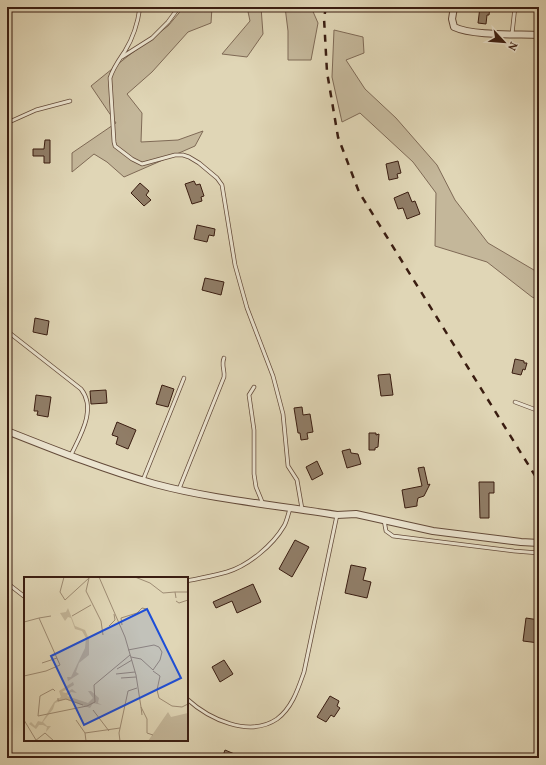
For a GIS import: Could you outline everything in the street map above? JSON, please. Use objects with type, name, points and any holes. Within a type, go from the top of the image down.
[{"type":"street","points":[[454,7],[452,19],[454,27],[461,30],[539,35]]},
{"type":"street","points":[[7,431],[143,480],[228,500],[337,515],[356,514],[432,531],[539,543]]},
{"type":"lane","points":[[140,7],[138,22],[126,50],[113,69],[110,78],[113,139],[116,146],[132,159],[142,164],[175,155],[189,157],[199,163],[222,184],[235,265],[247,308],[273,376],[283,414],[288,466],[297,480],[302,509]]},
{"type":"lane","points":[[120,58],[152,38],[168,22],[179,7]]},
{"type":"lane","points":[[512,34],[515,7]]},
{"type":"lane","points":[[7,123],[36,110],[70,100]]},
{"type":"lane","points":[[7,331],[81,389],[85,394],[88,411],[85,423],[71,455]]},
{"type":"lane","points":[[179,489],[224,377],[225,373],[222,364],[224,358]]},
{"type":"lane","points":[[143,480],[184,378]]},
{"type":"lane","points":[[254,387],[249,395],[253,421],[254,474],[256,487],[263,504]]},
{"type":"lane","points":[[515,402],[539,411]]},
{"type":"lane","points":[[188,581],[241,567],[267,546],[282,530],[290,508]]},
{"type":"lane","points":[[188,700],[206,714],[222,721],[249,727],[266,724],[276,719],[284,712],[296,695],[304,672],[337,515]]},
{"type":"lane","points":[[384,520],[386,531],[393,536],[539,553]]},
{"type":"lane","points":[[7,583],[24,596]]},
{"type":"shaded area","points":[[184,7],[212,7],[211,23],[188,32],[152,72],[127,94],[142,113],[141,142],[178,140],[203,131],[195,146],[124,177],[107,162],[94,154],[72,172],[72,153],[116,123],[91,86],[168,26]]},
{"type":"shaded area","points":[[247,7],[261,7],[263,34],[247,57],[222,54],[250,21]]},
{"type":"shaded area","points":[[285,7],[311,7],[318,23],[311,60],[288,60],[288,31]]},
{"type":"shaded area","points":[[334,30],[363,37],[364,53],[346,60],[365,89],[396,118],[437,165],[455,200],[488,243],[539,273],[539,300],[532,297],[487,262],[435,246],[436,193],[413,162],[360,113],[342,122],[332,77]]},
{"type":"building","points":[[480,7],[490,7],[486,24],[478,23]]},
{"type":"building","points":[[45,140],[50,140],[50,163],[44,163],[44,156],[33,156],[33,149],[44,149]]},
{"type":"building","points":[[398,161],[401,173],[397,174],[398,178],[389,180],[386,164]]},
{"type":"building","points":[[194,181],[196,185],[200,184],[204,196],[201,197],[202,201],[192,204],[185,184]]},
{"type":"building","points":[[140,183],[149,191],[146,195],[151,200],[144,206],[131,193]]},
{"type":"building","points":[[408,192],[412,202],[415,201],[420,214],[407,219],[403,208],[398,209],[394,198]]},
{"type":"building","points":[[197,225],[215,229],[214,236],[209,235],[207,242],[194,239]]},
{"type":"building","points":[[205,278],[224,282],[221,295],[202,290]]},
{"type":"building","points":[[35,318],[49,321],[47,335],[33,332]]},
{"type":"building","points":[[515,359],[527,363],[525,370],[523,369],[521,375],[512,373]]},
{"type":"building","points":[[390,374],[393,395],[381,396],[378,375]]},
{"type":"building","points":[[162,385],[174,389],[168,407],[156,404]]},
{"type":"building","points":[[106,390],[107,403],[91,404],[90,391]]},
{"type":"building","points":[[36,395],[51,397],[48,417],[37,415],[38,411],[34,411]]},
{"type":"building","points":[[302,407],[303,415],[310,414],[313,432],[307,433],[308,439],[301,440],[300,433],[298,433],[294,408]]},
{"type":"building","points":[[117,422],[136,430],[128,449],[116,444],[118,437],[112,435]]},
{"type":"building","points":[[369,433],[376,433],[376,435],[379,434],[378,447],[375,448],[375,450],[369,450]]},
{"type":"building","points":[[350,449],[351,453],[358,454],[361,464],[347,468],[342,451]]},
{"type":"building","points":[[317,461],[323,474],[312,480],[306,467]]},
{"type":"building","points":[[424,467],[428,485],[430,484],[424,496],[418,498],[417,506],[405,508],[402,490],[422,486],[418,468]]},
{"type":"building","points":[[479,482],[494,482],[494,493],[489,493],[489,518],[480,518]]},
{"type":"building","points":[[295,540],[309,547],[292,577],[279,569]]},
{"type":"building","points":[[351,565],[366,568],[363,580],[371,582],[367,598],[345,593]]},
{"type":"building","points":[[253,584],[261,602],[237,613],[232,601],[216,608],[213,602]]},
{"type":"building","points":[[526,618],[539,620],[539,643],[523,641]]},
{"type":"building","points":[[224,660],[233,674],[220,682],[212,667]]},
{"type":"building","points":[[330,696],[339,701],[337,706],[340,708],[334,717],[331,715],[326,722],[317,717]]},
{"type":"building","points":[[225,750],[244,758],[222,758]]},
{"type":"railway","points":[[326,7],[324,18],[327,72],[338,137],[359,192],[539,482]]}]
